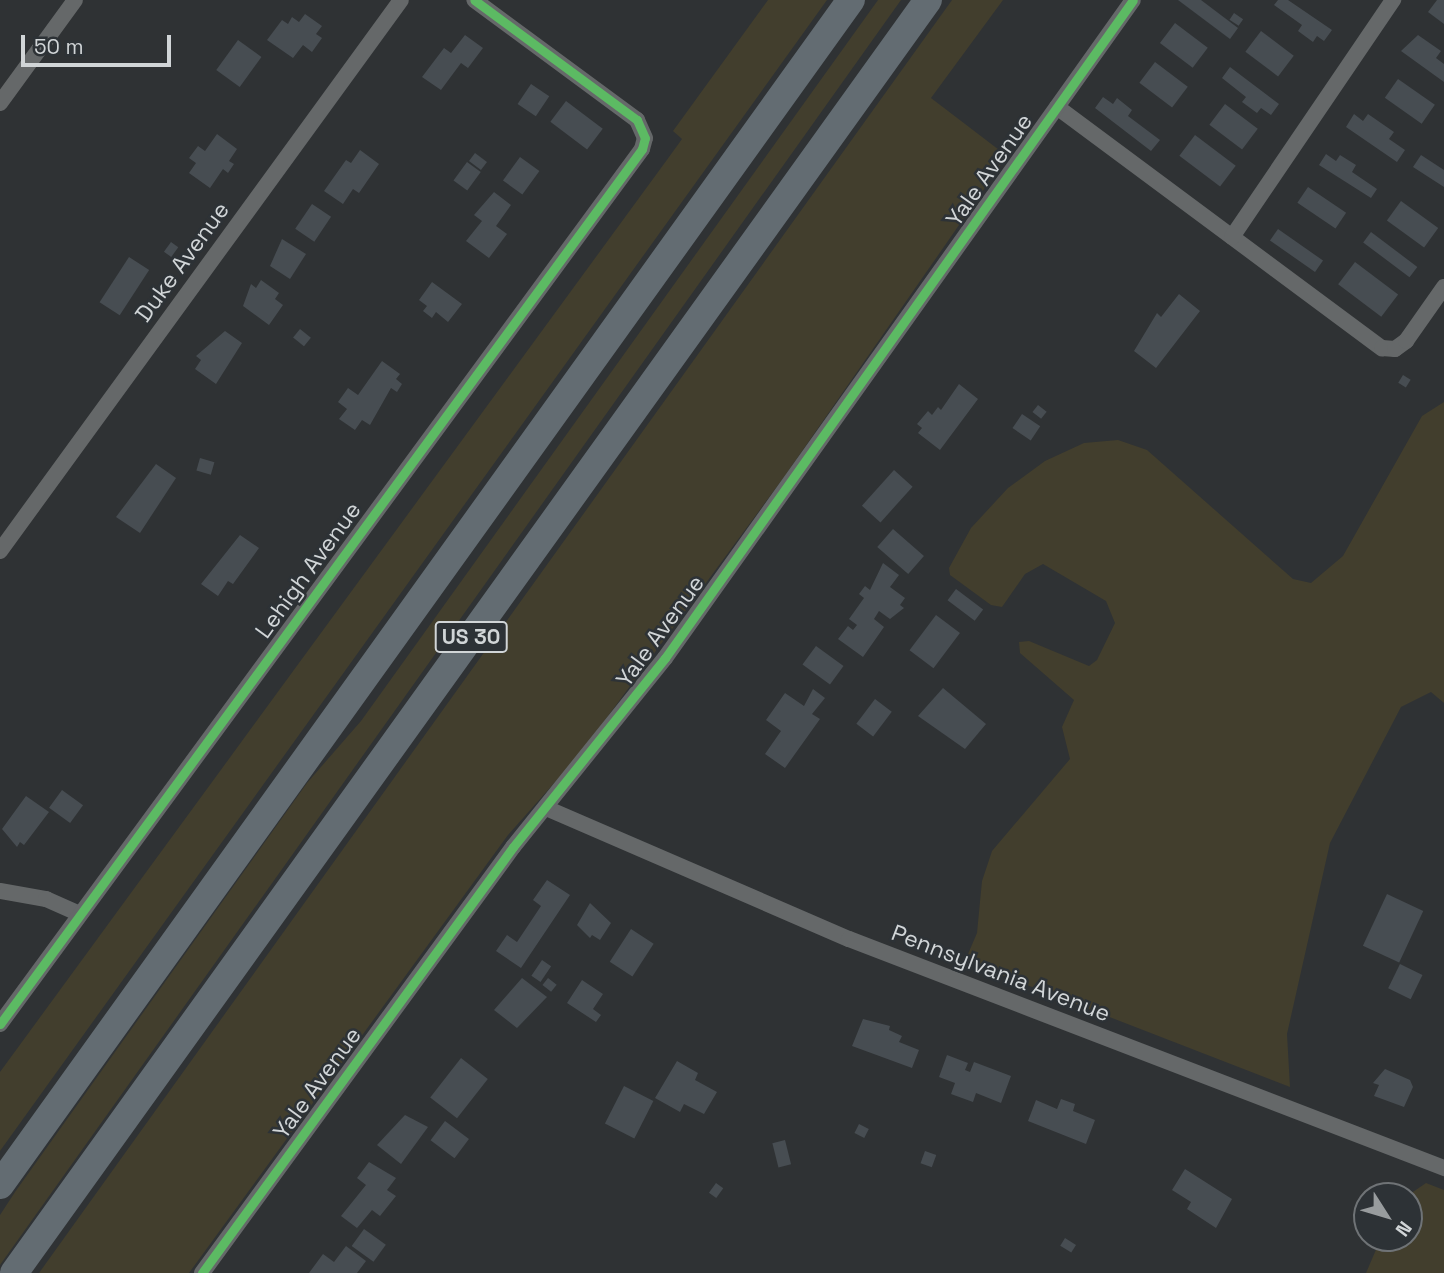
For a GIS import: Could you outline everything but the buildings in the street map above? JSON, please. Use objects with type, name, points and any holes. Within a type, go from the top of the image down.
[{"type":"highway","name":"US 30","points":[[0,1185],[851,0]]},
{"type":"highway","name":"US 30","points":[[14,1273],[928,0]]},
{"type":"street","points":[[0,103],[75,0]]},
{"type":"street","name":"Duke Avenue","points":[[0,551],[401,0]]},
{"type":"street","name":"Lehigh Avenue","points":[[0,1024],[634,161],[645,138],[636,120],[474,0]]},
{"type":"street","name":"Yale Avenue","points":[[202,1273],[546,808],[665,658],[1133,0]]},
{"type":"street","points":[[1232,237],[1393,0]]},
{"type":"street","points":[[1057,107],[1382,348],[1395,349],[1406,341],[1444,287]]},
{"type":"street","name":"Pennsylvania Avenue","points":[[546,808],[849,939],[1444,1168]]},
{"type":"street","points":[[0,891],[46,899],[80,914]]},
{"type":"shaded area","points":[[768,0],[827,0],[0,1151],[0,1072],[682,139],[673,131]]},
{"type":"shaded area","points":[[878,0],[901,0],[0,1265],[0,1215],[15,1192],[307,783],[361,721]]},
{"type":"shaded area","points":[[952,0],[1003,0],[931,98],[1007,156],[784,477],[580,754],[508,835],[189,1273],[39,1273]]},
{"type":"shaded area","points":[[1444,402],[1444,703],[1431,692],[1401,707],[1330,843],[1287,1034],[1290,1087],[965,961],[977,933],[982,881],[992,851],[1070,759],[1062,727],[1074,700],[1020,653],[1019,642],[1029,641],[1089,666],[1097,660],[1115,623],[1106,601],[1043,564],[1025,574],[1002,607],[991,605],[950,575],[949,568],[971,528],[1008,488],[1045,461],[1084,443],[1118,440],[1147,450],[1293,579],[1311,583],[1343,556],[1422,416]]},
{"type":"shaded area","points":[[1426,1183],[1444,1190],[1444,1273],[1366,1273],[1375,1252],[1423,1252],[1423,1185]]},
{"type":"cycle path","points":[[0,1024],[642,149],[645,138],[637,120],[474,0]]},
{"type":"cycle path","points":[[202,1273],[513,847],[665,658],[1133,0]]}]
